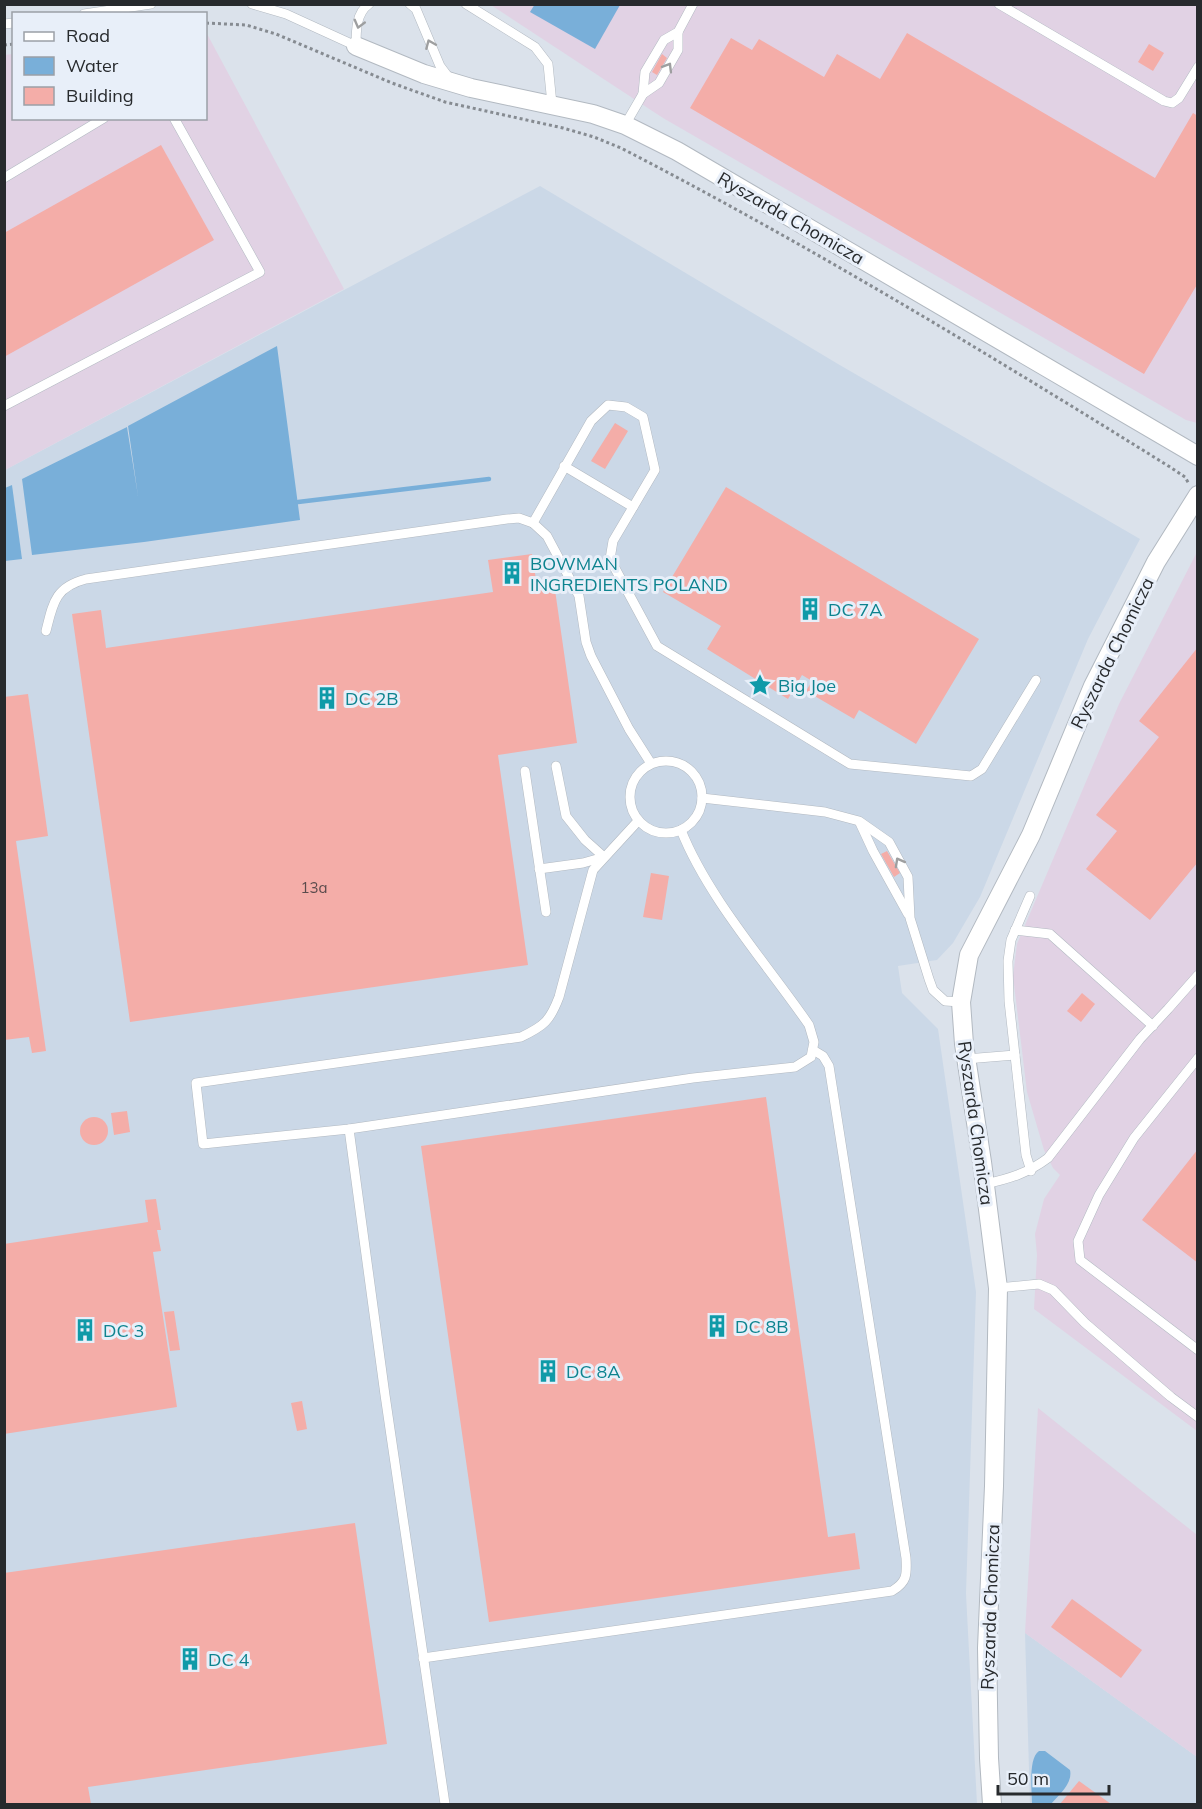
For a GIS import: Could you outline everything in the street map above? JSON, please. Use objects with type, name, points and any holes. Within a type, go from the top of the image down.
[{"type":"street","name":"Ryszarda Chomicza","points":[[356,46],[424,74],[593,114],[625,125],[676,151],[1197,456]]},
{"type":"street","name":"Ryszarda Chomicza","points":[[992,1804],[988,1758],[987,1648],[994,1486],[998,1288],[966,1059],[961,1002],[969,955],[1031,835],[1093,686],[1194,490]]},
{"type":"lane","points":[[97,12],[151,4]]},
{"type":"lane","points":[[252,4],[286,14],[356,46],[358,19],[369,4]]},
{"type":"lane","points":[[410,4],[416,9],[440,66],[452,82]]},
{"type":"lane","points":[[643,94],[659,83],[678,50],[678,32],[693,4]]},
{"type":"lane","points":[[999,4],[1164,101],[1172,103],[1179,98],[1197,67]]},
{"type":"lane","points":[[468,5],[535,47],[548,64],[552,104]]},
{"type":"lane","points":[[625,125],[643,94],[645,72],[664,40],[678,32]]},
{"type":"lane","points":[[4,178],[101,120]]},
{"type":"lane","points":[[4,406],[260,272],[175,120]]},
{"type":"lane","points":[[533,523],[591,421],[608,405],[626,407],[643,417],[655,470],[613,541],[610,559],[657,646],[850,764],[971,776],[982,769],[1036,680]]},
{"type":"lane","points":[[564,466],[633,507]]},
{"type":"lane","points":[[46,631],[61,590],[86,579],[519,518],[533,523],[547,536],[579,596],[586,642],[591,656],[629,729],[650,762]]},
{"type":"lane","points":[[667,760],[679,762],[689,768],[702,789],[702,798],[699,813],[692,822],[681,830],[659,833],[647,829],[638,821],[629,799],[630,786],[635,776],[650,762],[667,760]]},
{"type":"lane","points":[[556,766],[566,816],[585,840],[604,857]]},
{"type":"lane","points":[[525,771],[546,912]]},
{"type":"lane","points":[[702,798],[825,812],[859,821],[889,842],[908,877],[910,918]]},
{"type":"lane","points":[[638,821],[593,870],[560,997],[551,1016],[540,1028],[521,1037],[196,1083],[203,1144],[348,1129],[693,1078],[795,1067],[811,1057],[814,1042],[809,1025],[738,927],[698,866],[681,830]]},
{"type":"lane","points":[[859,821],[910,918],[933,990],[945,1001],[961,1002]]},
{"type":"lane","points":[[539,869],[583,863],[604,857]]},
{"type":"lane","points":[[1030,896],[1011,940],[1008,962],[1009,1001],[1026,1155],[1031,1171]]},
{"type":"lane","points":[[1016,930],[1050,934],[1153,1026]]},
{"type":"lane","points":[[985,1184],[1031,1171],[1048,1158],[1140,1039],[1197,975]]},
{"type":"lane","points":[[423,1658],[892,1591],[901,1586],[907,1573],[906,1558],[829,1066],[823,1056],[813,1050]]},
{"type":"lane","points":[[966,1059],[1015,1054]]},
{"type":"lane","points":[[1197,1058],[1134,1138],[1099,1195],[1078,1241],[1080,1260],[1197,1350]]},
{"type":"lane","points":[[348,1129],[445,1804]]},
{"type":"lane","points":[[998,1288],[1039,1284],[1053,1290],[1085,1323],[1197,1417]]},
{"type":"path","points":[[207,23],[246,25],[276,34],[392,83],[445,102],[563,128],[621,148],[810,251],[1024,376],[1185,477],[1194,490]]},
{"type":"shaded area","points":[[491,5],[1197,5],[1197,423],[1186,420],[663,118]]},
{"type":"shaded area","points":[[207,34],[344,289],[5,470],[4,55],[12,54],[12,120],[207,120]]},
{"type":"shaded area","points":[[540,186],[838,364],[1140,539],[1088,639],[980,897],[953,943],[937,960],[898,966],[902,993],[938,1029],[976,1292],[966,1594],[977,1804],[5,1804],[5,470]]},
{"type":"shaded area","points":[[1197,552],[1197,1431],[1034,1309],[1037,1255],[1035,1234],[1044,1199],[1060,1175],[1053,1168],[1044,1150],[1027,1092],[1013,976],[1017,944],[1119,704]]},
{"type":"shaded area","points":[[1038,1408],[1197,1535],[1197,1757],[1025,1633]]},
{"type":"shaded area","points":[[1025,1633],[1197,1757],[1197,1804],[1030,1804]]},
{"type":"water","points":[[535,4],[620,5],[595,49],[530,12]]},
{"type":"water","points":[[277,346],[300,520],[32,555],[22,479],[127,427],[138,496],[128,426]]},
{"type":"water","points":[[12,485],[22,559],[5,561],[5,488]]},
{"type":"water","points":[[1039,1751],[1045,1751],[1070,1770],[1067,1784],[1051,1804],[1032,1804],[1032,1767],[1033,1760]]},
{"type":"building","points":[[907,33],[1155,178],[1193,113],[1198,116],[1198,283],[1144,374],[690,108],[731,38],[752,50],[759,39],[824,77],[837,54],[880,79]]},
{"type":"building","points":[[1149,44],[1164,53],[1153,71],[1138,62]]},
{"type":"building","points":[[662,54],[667,58],[657,75],[652,72]]},
{"type":"building","points":[[161,145],[214,240],[4,357],[4,233]]},
{"type":"building","points":[[615,423],[628,431],[605,469],[591,461]]},
{"type":"building","name":"DC 7A","points":[[726,487],[979,639],[916,744],[859,710],[854,719],[806,691],[812,681],[802,675],[788,699],[707,649],[721,626],[663,592]]},
{"type":"building","points":[[532,554],[537,586],[554,583],[577,743],[498,755],[528,965],[130,1022],[72,614],[101,610],[106,648],[493,592],[488,560]]},
{"type":"building","points":[[1198,647],[1198,862],[1150,920],[1086,869],[1117,831],[1096,815],[1159,737],[1139,721]]},
{"type":"building","points":[[28,694],[48,836],[16,841],[46,1051],[32,1053],[29,1037],[4,1040],[4,697]]},
{"type":"building","points":[[887,851],[900,873],[894,877],[881,854]]},
{"type":"building","points":[[651,873],[669,876],[662,920],[643,917]]},
{"type":"building","points":[[1082,993],[1095,1004],[1081,1022],[1067,1011]]},
{"type":"building","points":[[766,1097],[828,1537],[855,1533],[860,1569],[489,1622],[421,1146]]},
{"type":"building","points":[[127,1111],[130,1132],[114,1135],[111,1113]]},
{"type":"building","points":[[94,1117],[104,1121],[108,1131],[104,1141],[94,1145],[84,1141],[80,1131],[84,1121]]},
{"type":"building","points":[[1198,1149],[1198,1263],[1142,1220]]},
{"type":"building","name":"DC 3","points":[[156,1199],[161,1230],[157,1230],[161,1251],[153,1252],[177,1407],[4,1434],[4,1244],[148,1222],[145,1200]]},
{"type":"building","points":[[174,1311],[180,1350],[170,1351],[164,1312]]},
{"type":"building","points":[[302,1401],[307,1429],[297,1431],[291,1403]]},
{"type":"building","name":"DC 4","points":[[355,1523],[387,1744],[88,1787],[91,1804],[4,1804],[4,1573]]},
{"type":"building","points":[[1072,1599],[1142,1650],[1121,1678],[1051,1627]]},
{"type":"building","points":[[1079,1781],[1111,1804],[1060,1804]]},
{"type":"waterway","points":[[298,502],[489,479]]},
{"type":"place","name":"BOWMAN INGREDIENTS POLAND","points":[[512,573]]},
{"type":"place","name":"DC 7A","points":[[810,609]]},
{"type":"place","name":"Big Joe","points":[[760,685]]},
{"type":"place","name":"DC 2B","points":[[327,698]]},
{"type":"place","name":"DC 8B","points":[[717,1326]]},
{"type":"place","name":"DC 3","points":[[85,1330]]},
{"type":"place","name":"DC 8A","points":[[548,1371]]},
{"type":"place","name":"DC 4","points":[[190,1659]]}]
